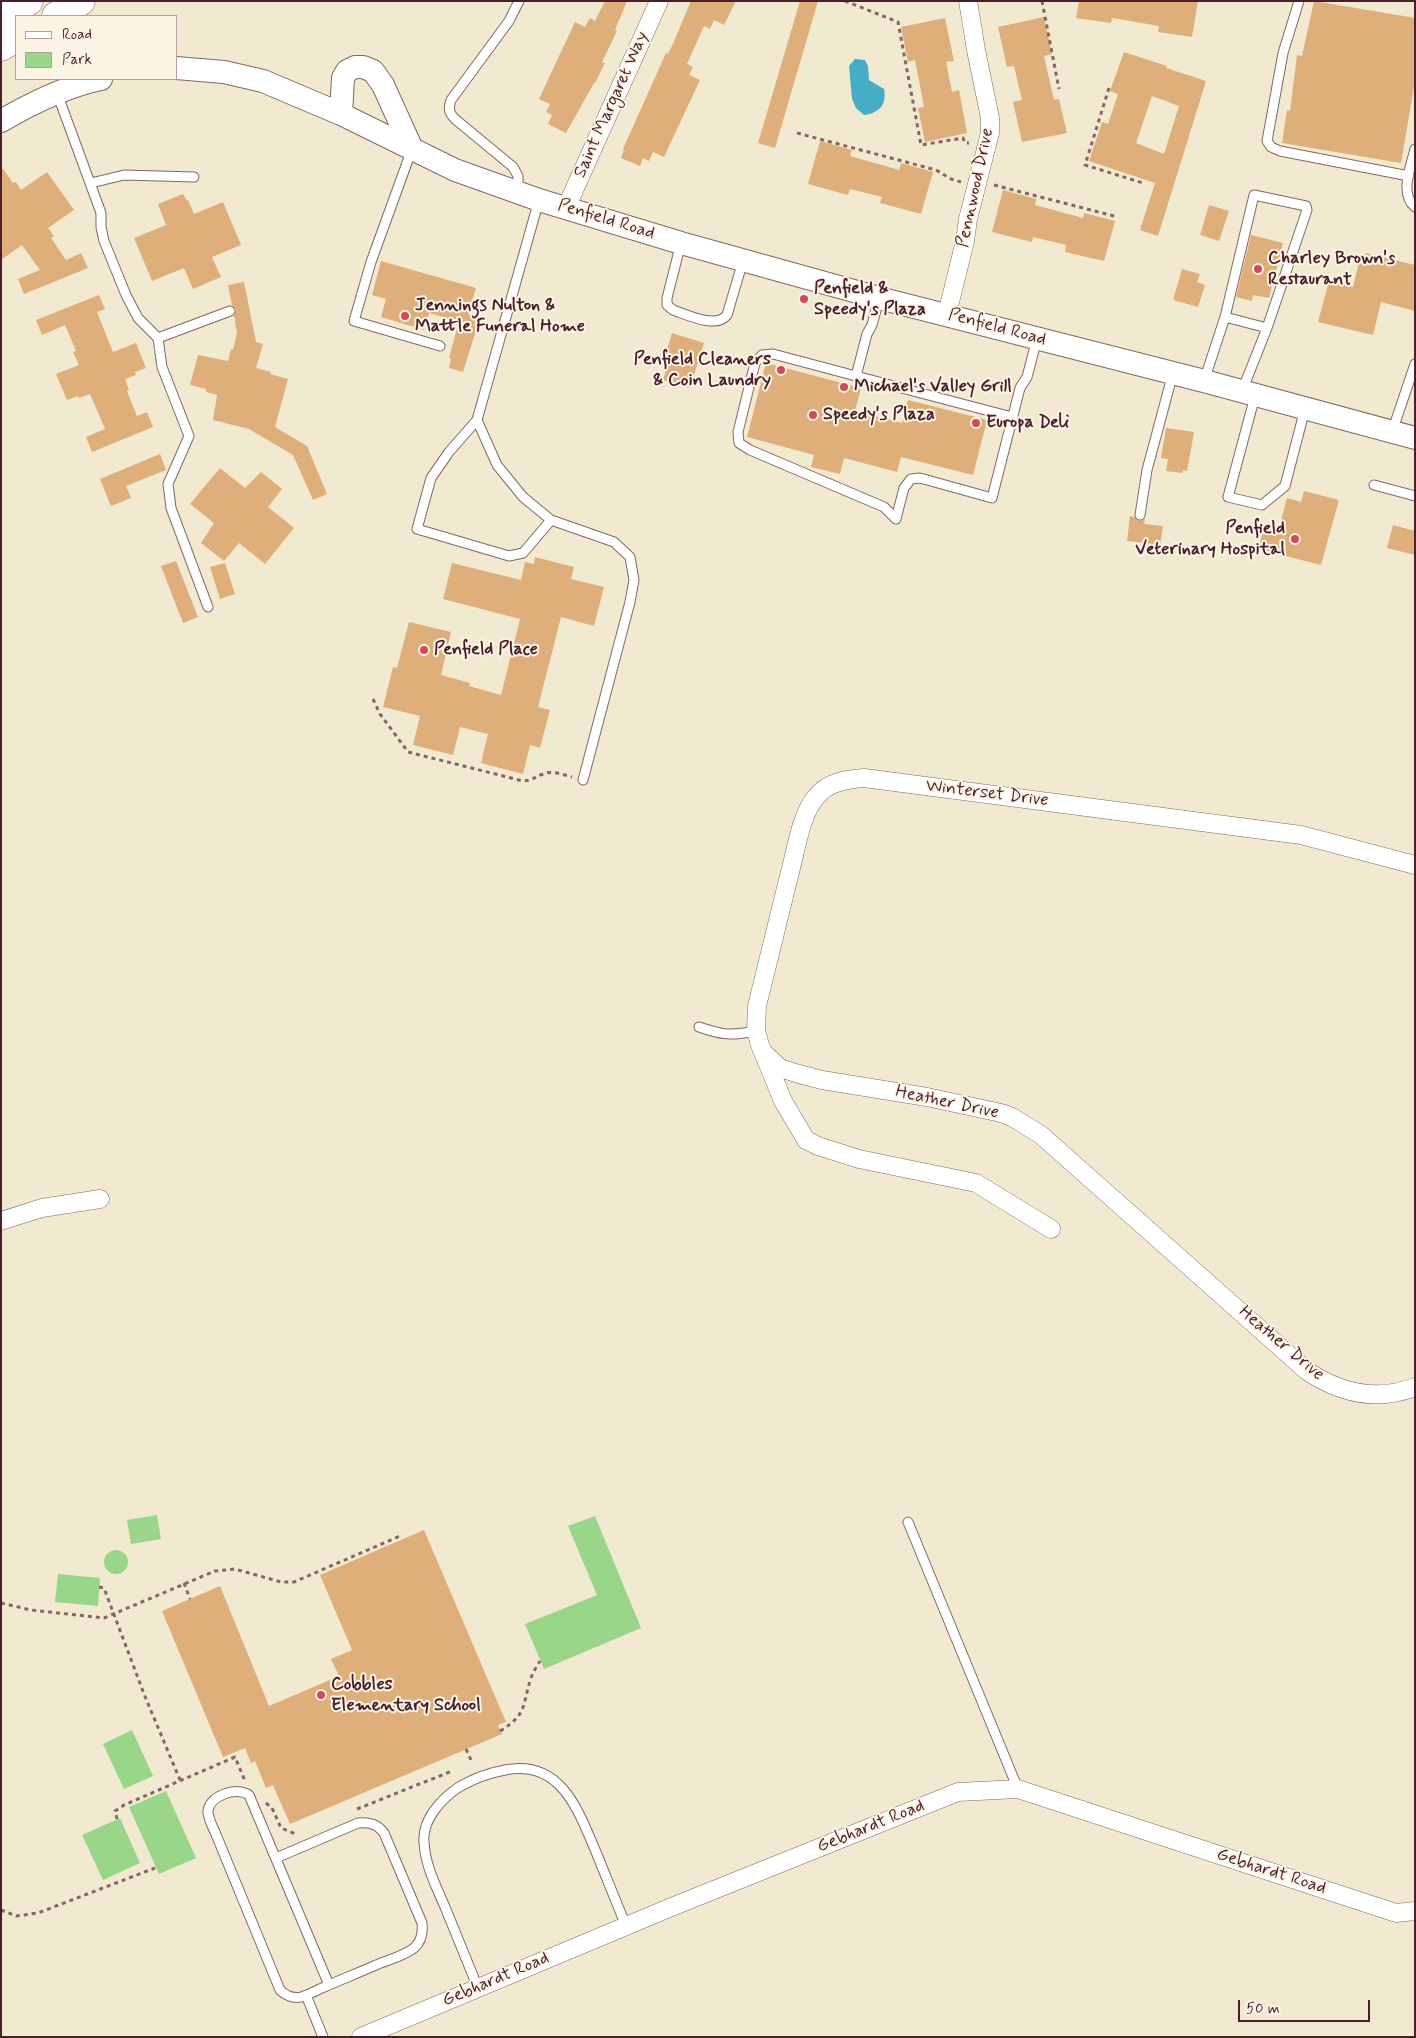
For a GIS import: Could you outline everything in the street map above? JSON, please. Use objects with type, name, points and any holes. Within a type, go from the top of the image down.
[{"type":"main road","points":[[1,20],[29,1]]},
{"type":"main road","points":[[58,15],[81,1]]},
{"type":"main road","points":[[1,46],[15,39]]},
{"type":"street","name":"Saint Margaret Way","points":[[566,208],[659,1]]},
{"type":"street","name":"Pennwood Drive","points":[[947,314],[965,241],[968,219],[988,146],[990,118],[968,1]]},
{"type":"street","points":[[341,114],[343,78],[347,72],[354,67],[364,67],[373,71],[383,85],[412,149]]},
{"type":"street","name":"Penfield Road","points":[[178,68],[224,72],[263,81],[341,114],[455,170],[529,197],[681,243],[879,298],[1204,381],[1415,438]]},
{"type":"street","points":[[1,121],[35,102],[56,93],[98,80]]},
{"type":"street","name":"Winterset Drive","points":[[758,1038],[757,1006],[807,810],[816,796],[829,786],[846,780],[864,778],[1301,834],[1415,864]]},
{"type":"street","points":[[758,1038],[783,1101],[806,1140],[818,1146],[859,1159],[976,1183],[1051,1229]]},
{"type":"street","name":"Heather Drive","points":[[758,1038],[768,1058],[780,1068],[799,1074],[822,1080],[928,1097],[1012,1116],[1041,1135],[1307,1371],[1323,1382],[1352,1393],[1386,1394],[1415,1387]]},
{"type":"street","points":[[1,1221],[42,1208],[100,1199]]},
{"type":"street","name":"Gebhardt Road","points":[[361,2037],[626,1926],[958,1792],[1018,1789],[1396,1913],[1415,1911]]},
{"type":"lane","points":[[518,1],[509,21],[451,100],[449,106],[450,113],[455,120],[513,167],[529,197],[477,420],[448,452],[431,478],[417,529],[509,556],[523,553],[550,520]]},
{"type":"lane","points":[[1299,1],[1282,53],[1268,141],[1271,147],[1280,151],[1409,176]]},
{"type":"lane","points":[[56,93],[101,213],[104,241],[122,287],[138,318],[158,338],[162,366],[189,436],[168,484],[171,508],[208,607]]},
{"type":"lane","points":[[412,149],[371,262],[354,321],[440,346]]},
{"type":"lane","points":[[1415,149],[1407,196],[1415,207]]},
{"type":"lane","points":[[91,183],[124,175],[194,177]]},
{"type":"lane","points":[[1204,381],[1225,317],[1254,195],[1306,206],[1249,393],[1228,497],[1262,505],[1285,486],[1305,408]]},
{"type":"lane","points":[[681,243],[667,298],[667,305],[672,310],[716,322],[723,320],[727,315],[743,261]]},
{"type":"lane","points":[[856,376],[879,298]]},
{"type":"lane","points":[[158,338],[230,311]]},
{"type":"lane","points":[[1225,317],[1268,328]]},
{"type":"lane","points":[[1012,417],[773,354],[762,355],[755,363],[738,432],[739,443],[750,450],[884,506],[896,519],[904,488],[911,479],[920,478],[992,498],[1020,388],[1027,377],[1037,338]]},
{"type":"lane","points":[[1392,432],[1415,364]]},
{"type":"lane","points":[[1140,514],[1147,470],[1173,373]]},
{"type":"lane","points":[[477,420],[497,465],[523,497],[550,520],[614,542],[630,557],[634,580],[583,780]]},
{"type":"lane","points":[[1374,485],[1415,496]]},
{"type":"lane","points":[[698,1027],[721,1035],[740,1034],[758,1038]]},
{"type":"lane","points":[[908,1522],[1018,1789]]},
{"type":"lane","points":[[478,1988],[427,1864],[423,1840],[426,1823],[445,1796],[468,1781],[493,1772],[532,1769],[548,1775],[560,1786],[579,1811],[626,1926]]},
{"type":"lane","points":[[276,1858],[358,1823],[368,1822],[375,1824],[384,1833],[422,1923],[420,1940],[415,1948],[306,1995],[291,1997],[280,1990],[211,1823],[208,1813],[209,1808],[219,1797],[232,1792],[243,1792],[249,1795],[329,1985]]},
{"type":"lane","points":[[306,1995],[323,2037]]},
{"type":"path","points":[[845,1],[898,22],[921,145],[963,138],[965,143],[988,146]]},
{"type":"path","points":[[1042,1],[1059,89]]},
{"type":"path","points":[[1109,88],[1085,165],[1143,183]]},
{"type":"path","points":[[797,133],[936,170],[951,179],[964,182]]},
{"type":"path","points":[[991,184],[1114,216]]},
{"type":"path","points":[[373,699],[380,714],[408,752],[523,781],[534,780],[543,773],[552,773],[583,780]]},
{"type":"path","points":[[1,1603],[74,1616],[104,1618],[215,1571],[235,1569],[281,1582],[294,1582],[400,1536]]},
{"type":"path","points":[[184,1583],[190,1599]]},
{"type":"path","points":[[99,1587],[104,1588],[144,1694],[180,1780]]},
{"type":"path","points":[[500,1731],[514,1723],[525,1707],[531,1678],[540,1661]]},
{"type":"path","points":[[466,1749],[471,1760]]},
{"type":"path","points":[[118,1820],[115,1811],[118,1808],[235,1757],[242,1773]]},
{"type":"path","points":[[350,1812],[452,1771]]},
{"type":"path","points":[[293,1834],[304,1831]]},
{"type":"path","points":[[1,1910],[16,1916],[31,1915],[102,1890],[155,1868]]},
{"type":"green space","points":[[157,1515],[161,1539],[131,1544],[127,1520]]},
{"type":"green space","points":[[595,1516],[641,1628],[544,1669],[525,1624],[597,1595],[568,1526]]},
{"type":"green space","points":[[116,1550],[124,1554],[128,1562],[124,1570],[116,1574],[108,1570],[104,1562],[108,1554]]},
{"type":"green space","points":[[58,1574],[100,1578],[98,1606],[55,1602]]},
{"type":"green space","points":[[132,1730],[153,1776],[124,1789],[103,1744]]},
{"type":"green space","points":[[166,1791],[196,1858],[159,1874],[129,1807]]},
{"type":"green space","points":[[120,1818],[140,1863],[103,1880],[82,1835]]},
{"type":"water","points":[[855,59],[865,60],[868,66],[869,80],[884,89],[885,94],[881,107],[870,114],[864,115],[856,108],[852,99],[849,66]]},
{"type":"building","points":[[605,1],[627,1],[615,30],[617,31],[602,62],[605,63],[566,133],[548,124],[552,115],[546,112],[550,104],[539,99],[575,22],[585,27],[590,18],[595,21]]},
{"type":"building","points":[[691,1],[736,1],[724,25],[714,20],[710,29],[704,26],[687,64],[693,67],[689,75],[700,80],[664,157],[653,152],[649,161],[643,158],[640,166],[621,158],[623,149],[666,53],[668,54],[672,46]]},
{"type":"building","points":[[800,1],[818,1],[775,148],[758,143]]},
{"type":"building","points":[[1079,1],[1198,1],[1192,37],[1158,32],[1159,26],[1112,18],[1111,23],[1076,18]]},
{"type":"building","points":[[1314,1],[1415,18],[1415,81],[1401,163],[1282,143],[1287,110],[1290,111],[1297,55],[1302,56]]},
{"type":"building","points":[[1044,17],[1052,54],[1044,56],[1054,100],[1059,99],[1067,133],[1022,142],[1013,102],[1022,100],[1014,66],[1007,67],[998,27]]},
{"type":"building","points":[[945,18],[954,61],[946,62],[952,92],[959,90],[967,133],[925,142],[918,108],[924,107],[915,60],[908,62],[901,27]]},
{"type":"building","points":[[1124,52],[1206,81],[1158,236],[1140,230],[1155,183],[1089,161],[1102,122],[1108,124],[1118,94],[1110,91]],"holes":[[[1152,96],[1179,106],[1164,154],[1136,143]]]},
{"type":"building","points":[[820,141],[852,150],[850,156],[899,170],[901,163],[933,172],[921,214],[880,203],[882,197],[850,189],[848,195],[808,184]]},
{"type":"building","points":[[1,166],[13,183],[16,182],[21,190],[47,172],[74,210],[48,228],[54,236],[51,238],[66,260],[81,253],[88,268],[24,294],[18,279],[40,270],[22,245],[1,260]]},
{"type":"building","points":[[1003,190],[1036,199],[1035,205],[1083,218],[1084,213],[1115,221],[1104,261],[1065,252],[1066,245],[1033,237],[1032,242],[992,232]]},
{"type":"building","points":[[183,194],[194,214],[223,202],[241,245],[212,257],[221,277],[193,289],[184,268],[152,281],[134,238],[166,225],[158,204]]},
{"type":"building","points":[[1209,205],[1229,211],[1219,241],[1200,235]]},
{"type":"building","name":"Charley Brown's Restaurant","points":[[1251,235],[1283,243],[1269,298],[1253,295],[1252,301],[1236,297]]},
{"type":"building","points":[[1366,253],[1415,265],[1415,311],[1381,302],[1373,335],[1318,322],[1329,281],[1353,287],[1359,262],[1363,263]]},
{"type":"building","name":"Jennings Nulton & Mattle Funeral Home","points":[[381,261],[476,288],[468,314],[480,318],[463,372],[449,368],[451,358],[449,358],[459,321],[429,313],[424,330],[381,317],[386,299],[372,295]]},
{"type":"building","points":[[1182,269],[1200,274],[1197,282],[1205,285],[1198,307],[1173,300]]},
{"type":"building","points":[[244,282],[256,342],[263,344],[256,368],[288,379],[275,427],[307,446],[327,494],[313,500],[293,455],[249,429],[213,420],[217,395],[206,392],[206,389],[190,385],[198,355],[228,361],[237,333],[234,316],[236,309],[232,305],[228,285]]},
{"type":"building","points":[[99,295],[105,309],[97,312],[113,352],[136,343],[146,368],[135,372],[136,375],[125,379],[129,390],[127,391],[137,416],[147,412],[153,427],[92,452],[86,437],[105,429],[90,394],[67,400],[56,374],[79,365],[73,352],[76,351],[65,325],[42,335],[36,320]]},
{"type":"building","points":[[672,333],[704,343],[690,388],[663,380],[669,360],[664,359]]},
{"type":"building","name":"Speedy's Plaza","points":[[766,363],[861,388],[855,411],[902,423],[908,400],[987,420],[973,475],[901,457],[897,472],[844,458],[840,474],[811,467],[814,455],[747,437]]},
{"type":"building","points":[[1166,428],[1194,432],[1187,471],[1183,470],[1183,473],[1166,471],[1168,459],[1161,458]]},
{"type":"building","points":[[160,454],[166,470],[126,486],[131,498],[111,506],[100,479]]},
{"type":"building","points":[[220,468],[245,488],[261,472],[282,489],[268,507],[294,528],[265,564],[239,543],[224,561],[201,543],[214,523],[190,504]]},
{"type":"building","name":"Penfield Veterinary Hospital","points":[[1304,491],[1339,500],[1321,565],[1258,549],[1265,525],[1279,528],[1287,498],[1301,502]]},
{"type":"building","points":[[1130,516],[1139,521],[1145,519],[1144,524],[1163,526],[1160,545],[1127,541]]},
{"type":"building","points":[[1393,525],[1415,531],[1415,555],[1387,548]]},
{"type":"building","name":"Penfield Place","points":[[535,557],[574,567],[571,579],[604,587],[594,626],[561,617],[538,707],[550,710],[540,748],[530,745],[523,774],[481,763],[488,734],[460,727],[453,755],[413,745],[420,716],[383,707],[393,667],[397,668],[409,622],[451,632],[441,675],[470,683],[469,686],[501,695],[520,619],[443,599],[452,563],[521,580],[525,562],[534,564]]},
{"type":"building","points":[[176,561],[198,617],[183,623],[161,566]]},
{"type":"building","points":[[225,563],[235,594],[220,599],[210,567]]},
{"type":"building","name":"Cobbles Elementary School","points":[[424,1530],[506,1722],[498,1725],[502,1734],[290,1824],[273,1785],[266,1788],[255,1761],[251,1763],[245,1748],[223,1757],[162,1611],[220,1586],[269,1706],[339,1676],[331,1659],[352,1650],[320,1575]]},
{"type":"place","name":"Charley Brown's Restaurant","points":[[1258,269]]},
{"type":"place","name":"Penfield & Speedy's Plaza","points":[[804,299]]},
{"type":"place","name":"Jennings Nulton & Mattle Funeral Home","points":[[405,316]]},
{"type":"place","name":"Penfield Cleaners & Coin Laundry","points":[[781,370]]},
{"type":"place","name":"Michael's Valley Grill","points":[[844,387]]},
{"type":"place","name":"Speedy's Plaza","points":[[813,415]]},
{"type":"place","name":"Europa Deli","points":[[976,423]]},
{"type":"place","name":"Penfield Veterinary Hospital","points":[[1295,539]]},
{"type":"place","name":"Penfield Place","points":[[424,650]]},
{"type":"place","name":"Cobbles Elementary School","points":[[321,1695]]}]
